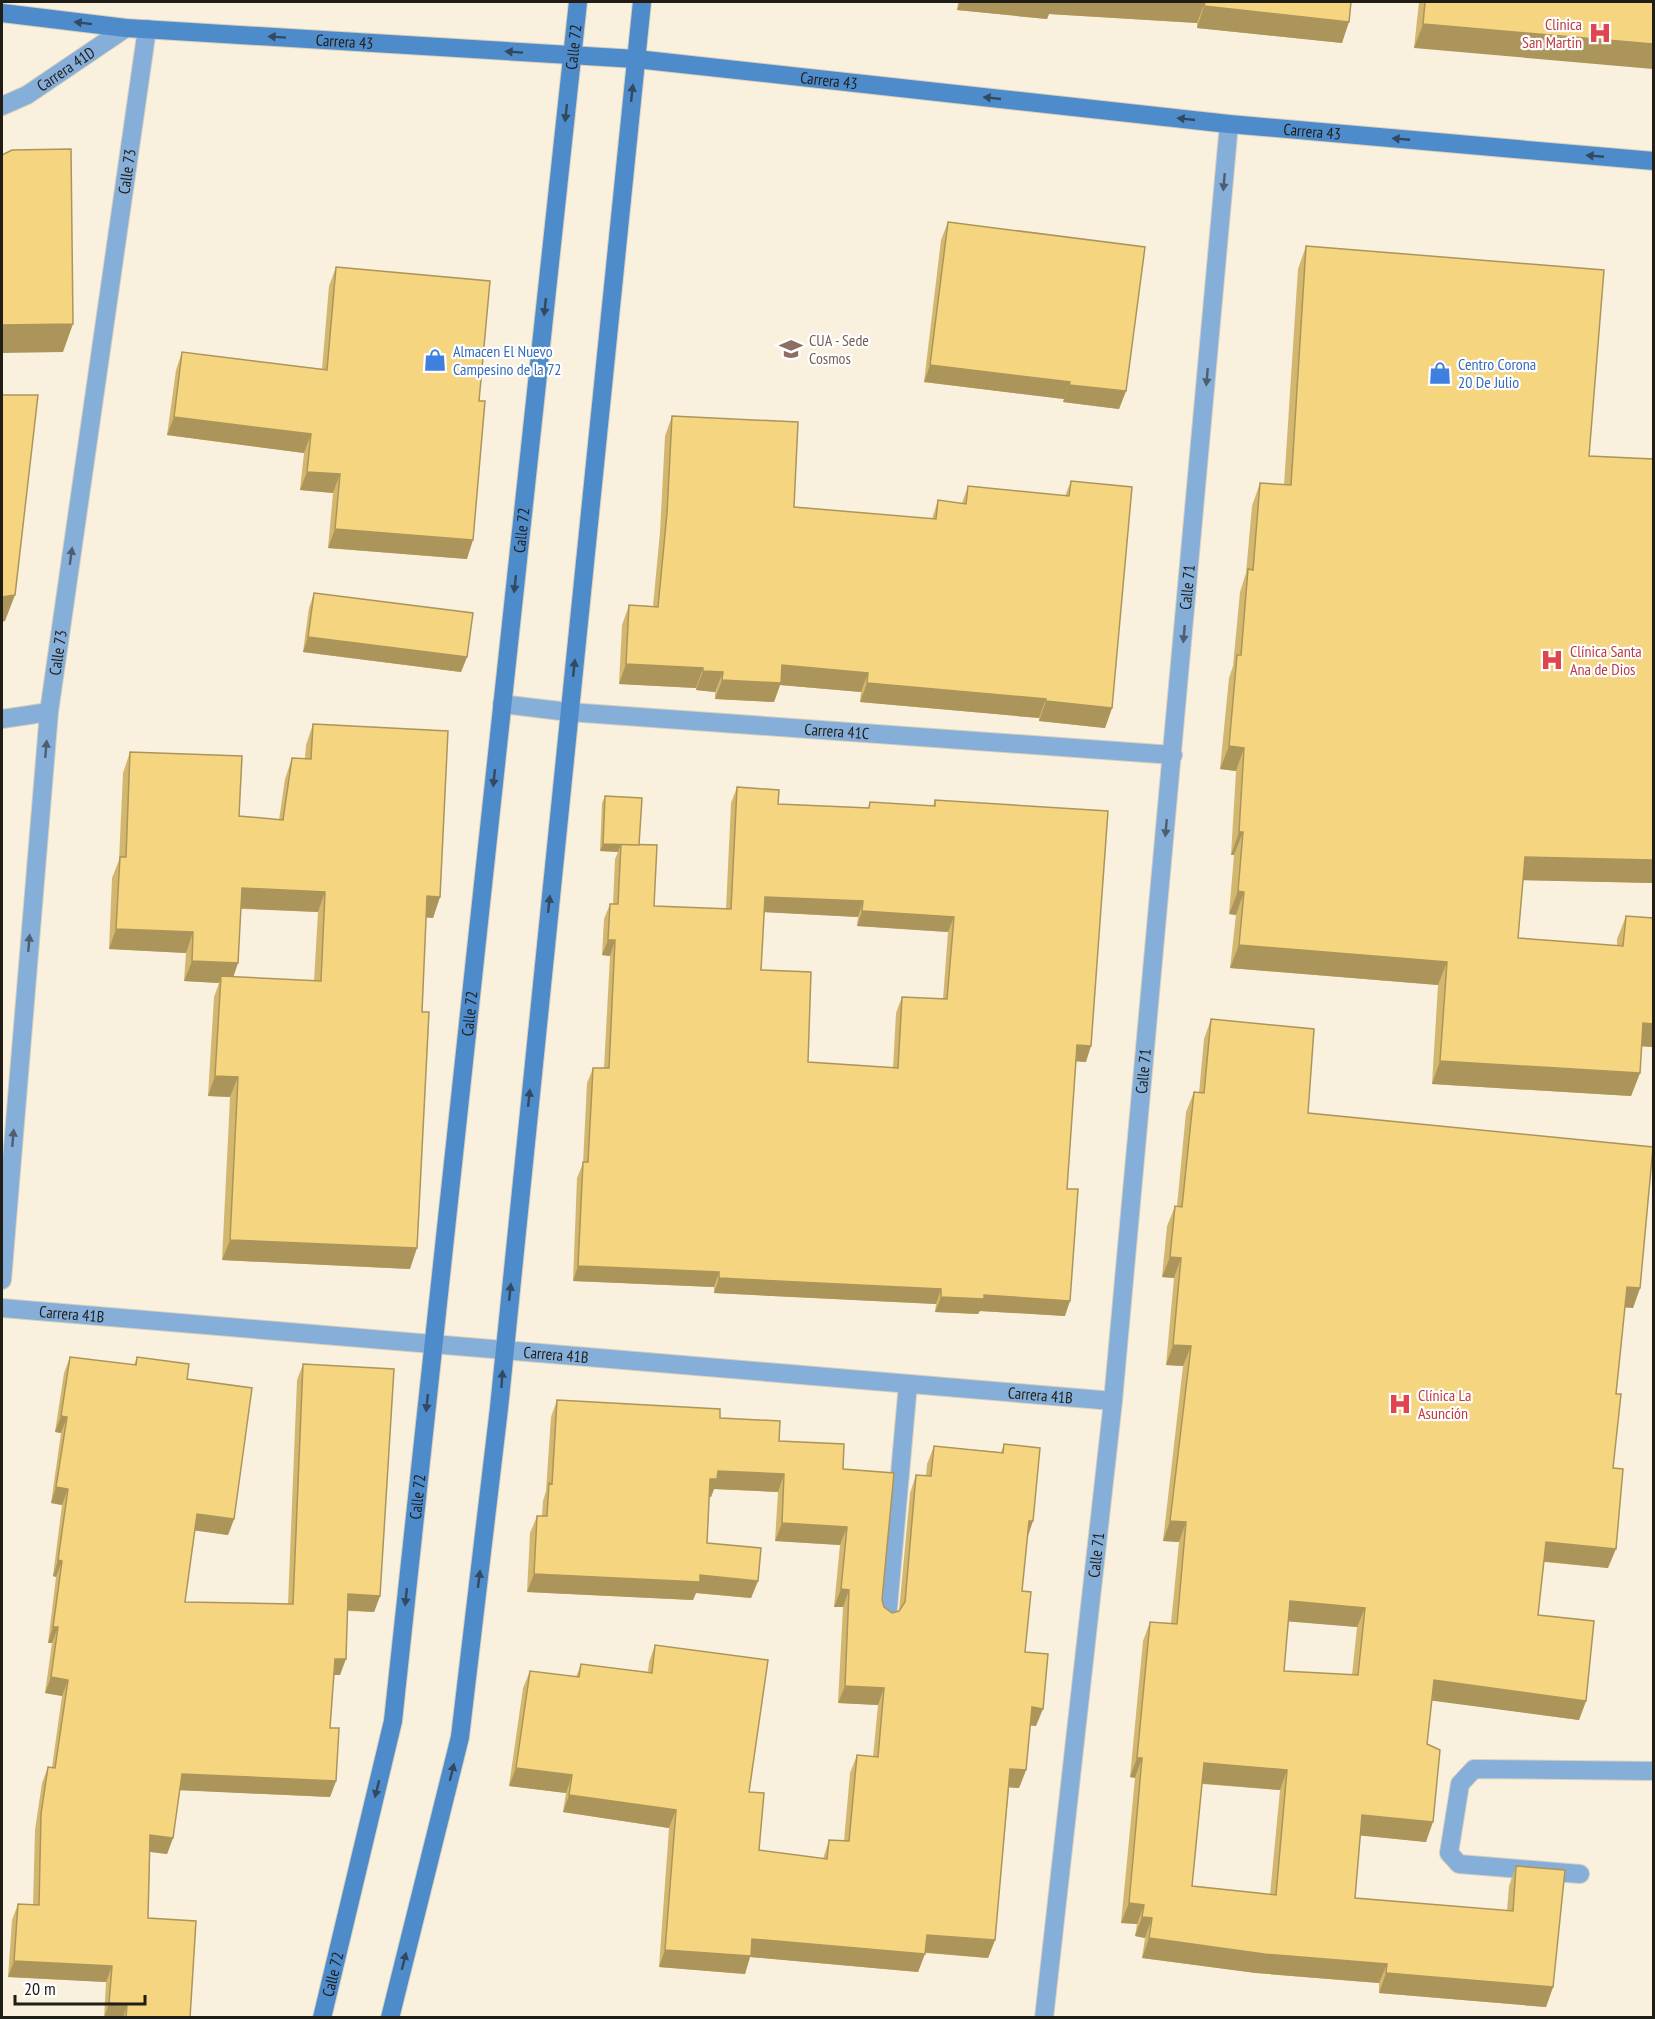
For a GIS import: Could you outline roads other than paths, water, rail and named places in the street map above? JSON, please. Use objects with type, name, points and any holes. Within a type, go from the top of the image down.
[{"type":"main road","name":"Calle 72","points":[[322,2018],[393,1722],[578,2]]},
{"type":"main road","points":[[390,2018],[460,1737],[504,1350],[642,2]]},
{"type":"main road","name":"Carrera 43","points":[[2,13],[126,27],[636,59],[1229,124],[1653,161]]},
{"type":"street","name":"Carrera 41D","points":[[2,106],[27,95],[126,27]]},
{"type":"street","name":"Calle 73","points":[[2,1280],[49,712],[147,28]]},
{"type":"street","name":"Calle 71","points":[[1044,2018],[1113,1401],[1229,124]]},
{"type":"street","name":"Carrera 41C","points":[[502,704],[569,712],[1173,754]]},
{"type":"street","points":[[2,719],[49,712]]},
{"type":"street","name":"Carrera 41B","points":[[2,1308],[1113,1401]]},
{"type":"street","points":[[887,1619],[908,1384]]},
{"type":"street","points":[[1580,1874],[1459,1864],[1449,1853],[1460,1784],[1474,1769],[1653,1771]]},
{"type":"place","name":"Clinica San Martin","points":[[1600,33]]},
{"type":"place","name":"CUA - Sede Cosmos","points":[[791,349]]},
{"type":"place","name":"Almacen El Nuevo Campesino de la 72","points":[[435,360]]},
{"type":"place","name":"Centro Corona 20 De Julio","points":[[1440,373]]},
{"type":"place","name":"Clínica Santa Ana de Dios","points":[[1552,660]]},
{"type":"place","name":"Clínica La Asunción","points":[[1400,1404]]}]
